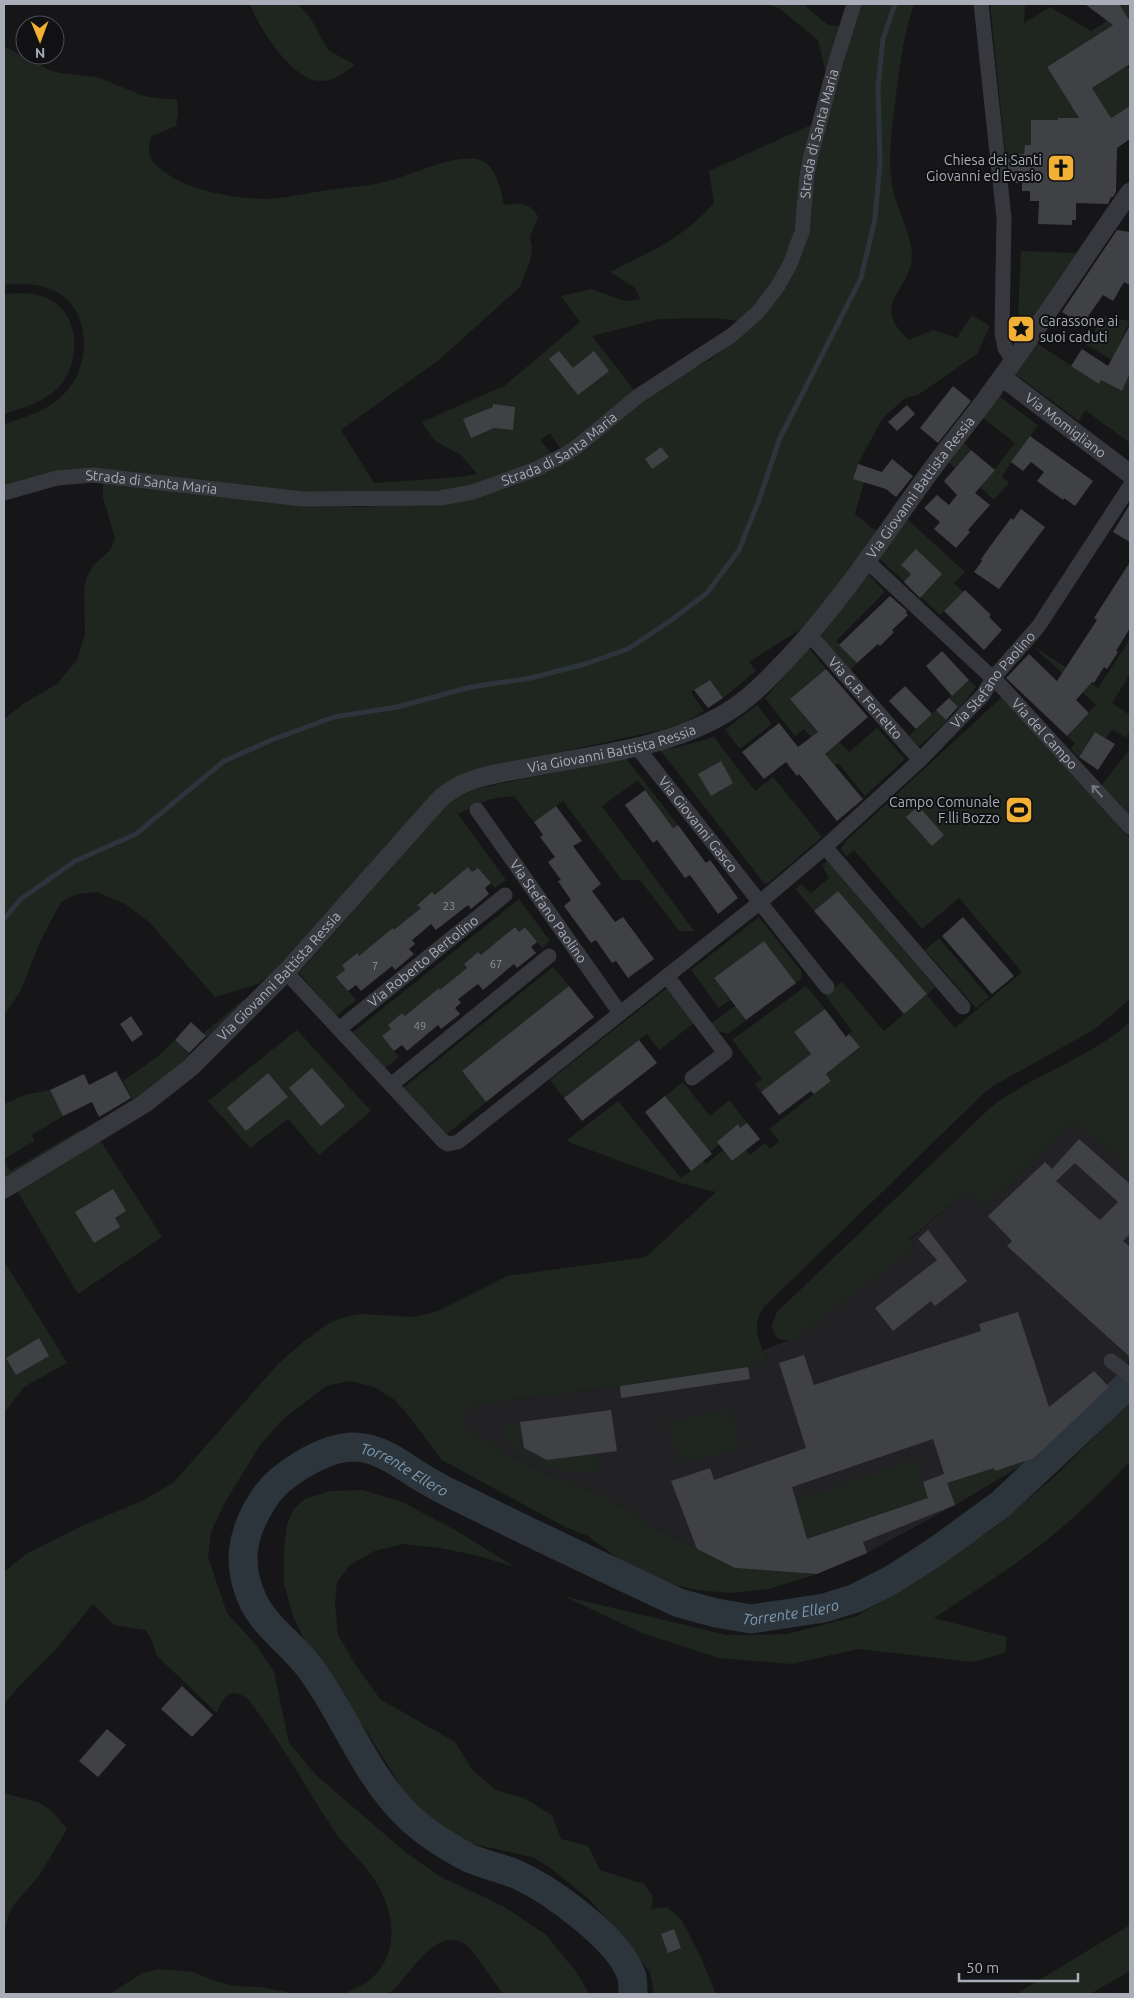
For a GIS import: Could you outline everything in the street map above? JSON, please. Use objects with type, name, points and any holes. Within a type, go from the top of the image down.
[{"type":"street","name":"Strada di Santa Maria","points":[[4,493],[57,478],[93,475],[302,499],[440,498],[473,492],[536,469],[566,454],[638,396],[732,335],[758,312],[778,286],[790,264],[802,232],[808,167],[836,61],[854,4]]},
{"type":"street","points":[[981,4],[1004,218],[1002,333],[1005,348],[1013,360]]},
{"type":"street","name":"Via Giovanni Battista Ressia","points":[[4,1189],[119,1120],[156,1095],[198,1060],[286,972],[438,800],[450,790],[494,775],[683,735],[726,712],[753,694],[810,635],[832,607],[935,464],[1002,377],[1128,201]]},
{"type":"street","name":"Via Momigliano","points":[[1002,377],[1130,474]]},
{"type":"street","name":"Via Stefano Paolino","points":[[391,1085],[443,1141],[451,1144],[461,1140],[759,903],[825,847],[920,760],[983,695],[993,678],[1038,627],[1130,486]]},
{"type":"street","name":"Via del Campo","points":[[867,560],[993,678],[1130,827]]},
{"type":"street","name":"Via G.B. Ferretto","points":[[810,635],[920,760]]},
{"type":"street","name":"Via Giovanni Gasco","points":[[636,746],[759,903]]},
{"type":"street","name":"Via Stefano Paolino","points":[[477,810],[620,1012]]},
{"type":"street","points":[[825,847],[963,1007]]},
{"type":"street","name":"Via Roberto Bertolino","points":[[339,1029],[505,895]]},
{"type":"street","points":[[759,903],[827,987]]},
{"type":"street","points":[[286,972],[391,1085],[549,956]]},
{"type":"street","points":[[667,976],[725,1053],[692,1078]]},
{"type":"street","points":[[1111,1360],[1130,1375]]},
{"type":"shaded area","points":[[250,4],[298,4],[311,19],[328,50],[355,65],[339,76],[326,81],[310,79],[299,73],[288,63],[269,39]]},
{"type":"shaded area","points":[[766,4],[803,4],[828,25],[840,26],[826,74],[818,40],[779,8]]},
{"type":"shaded area","points":[[860,4],[914,4],[904,41],[890,149],[894,194],[908,232],[912,256],[910,268],[892,307],[892,317],[897,327],[909,340],[933,330],[957,338],[972,315],[990,326],[977,354],[918,395],[905,398],[882,419],[858,464],[853,478],[864,482],[855,514],[877,532],[807,625],[749,662],[756,671],[723,698],[710,680],[691,692],[704,711],[688,721],[661,730],[478,770],[448,782],[429,798],[272,973],[258,984],[215,997],[149,922],[125,904],[97,892],[77,894],[61,902],[41,940],[20,992],[4,1015],[4,719],[23,704],[57,684],[77,660],[85,634],[84,588],[87,576],[93,566],[111,549],[115,538],[103,498],[103,482],[256,501],[313,505],[357,507],[433,504],[461,500],[611,425],[659,389],[711,359],[738,338],[797,265],[809,231],[814,179],[821,143]]},
{"type":"shaded area","points":[[990,4],[1025,4],[1024,23],[1050,7],[1091,31],[1107,21],[1121,4],[1130,4],[1130,21],[1127,16],[1047,67],[1092,138],[1073,123],[1073,118],[1058,118],[1058,123],[1024,150],[1024,154],[1015,154],[1006,161]]},
{"type":"shaded area","points":[[4,46],[15,52],[15,65],[40,65],[60,73],[97,77],[144,96],[177,99],[178,113],[176,126],[152,136],[149,154],[154,163],[169,175],[179,181],[207,191],[238,197],[279,198],[377,184],[448,161],[460,159],[480,160],[491,167],[497,179],[504,205],[528,206],[538,217],[530,237],[532,248],[530,261],[520,287],[439,360],[341,430],[374,483],[477,474],[461,455],[435,441],[422,422],[504,386],[580,322],[561,296],[591,289],[625,301],[640,299],[635,288],[610,272],[666,243],[703,215],[714,203],[709,171],[813,124],[793,238],[774,280],[763,297],[739,321],[714,318],[659,319],[592,336],[634,390],[562,451],[550,433],[540,440],[553,455],[458,490],[304,494],[103,469],[4,486],[4,424],[40,411],[57,401],[64,394],[77,376],[84,351],[84,338],[82,325],[77,313],[70,302],[60,294],[47,288],[33,285],[4,285]]},
{"type":"shaded area","points":[[1127,66],[1130,70],[1130,106],[1111,118],[1092,88]]},
{"type":"shaded area","points":[[1021,251],[1076,253],[1017,340]]},
{"type":"shaded area","points":[[4,294],[33,294],[49,299],[60,306],[72,328],[74,353],[66,377],[59,387],[40,401],[4,414]]},
{"type":"shaded area","points":[[1104,316],[1130,321],[1112,360],[1086,344]]},
{"type":"shaded area","points":[[1035,342],[1099,384],[1101,380],[1122,391],[1130,373],[1130,443],[1085,410],[1079,421],[1014,373]]},
{"type":"shaded area","points":[[999,396],[1038,425],[1002,476],[1009,483],[994,500],[980,487],[1015,443],[983,418]]},
{"type":"shaded area","points":[[964,443],[971,450],[955,468],[948,462]]},
{"type":"shaded area","points":[[907,519],[965,572],[954,583],[963,592],[940,615],[878,557]]},
{"type":"shaded area","points":[[867,573],[885,592],[836,641],[857,663],[850,670],[821,636]]},
{"type":"shaded area","points":[[1130,639],[1130,674],[1112,703],[1130,715],[1130,731],[1126,738],[1112,729],[1106,738],[1095,732],[1078,757],[1071,749],[1075,743],[1067,736],[1096,705],[1033,646],[1098,688]]},
{"type":"shaded area","points":[[809,648],[826,669],[790,699],[831,748],[839,742],[849,752],[877,728],[905,759],[865,796],[838,763],[835,766],[804,729],[795,736],[765,698]]},
{"type":"shaded area","points":[[969,680],[976,687],[959,709],[949,698]]},
{"type":"shaded area","points":[[1002,697],[1130,838],[1130,999],[1095,1029],[993,1086],[984,1093],[765,1306],[760,1313],[757,1333],[767,1360],[748,1367],[476,1404],[467,1411],[464,1417],[465,1429],[513,1457],[558,1478],[606,1497],[650,1525],[735,1568],[817,1574],[769,1589],[731,1593],[696,1590],[667,1583],[620,1560],[588,1536],[565,1527],[442,1460],[395,1400],[374,1387],[350,1381],[326,1386],[281,1421],[260,1445],[224,1504],[211,1532],[208,1557],[227,1613],[256,1645],[274,1672],[289,1743],[316,1775],[405,1852],[441,1877],[503,1906],[546,1935],[577,1973],[589,1994],[503,1994],[471,1949],[459,1941],[447,1940],[436,1945],[425,1954],[388,1994],[343,1994],[367,1982],[379,1971],[386,1958],[391,1944],[391,1929],[385,1900],[370,1873],[335,1833],[281,1746],[248,1699],[242,1695],[232,1693],[225,1697],[217,1713],[156,1655],[153,1643],[146,1630],[114,1625],[93,1604],[57,1648],[13,1693],[4,1705],[4,1572],[26,1554],[84,1525],[142,1501],[174,1482],[279,1363],[329,1323],[361,1314],[414,1317],[438,1311],[507,1276],[646,1257],[716,1192],[680,1183],[566,1141],[618,1101],[681,1178],[703,1161],[706,1164],[723,1150],[732,1161],[746,1150],[750,1155],[765,1143],[770,1149],[779,1141],[769,1129],[831,1081],[826,1074],[860,1048],[849,1034],[852,1031],[825,995],[842,982],[884,1031],[926,995],[838,891],[814,911],[795,889],[801,884],[811,893],[829,878],[822,866],[827,861],[935,987],[927,995],[955,1028],[1022,972],[959,898],[922,929],[854,850],[846,857],[841,849],[846,841]]},
{"type":"shaded area","points":[[757,705],[772,724],[740,749],[725,730]]},
{"type":"shaded area","points":[[936,710],[947,721],[919,746],[909,736]]},
{"type":"shaded area","points":[[714,737],[755,791],[773,777],[822,837],[768,883],[764,883],[660,750],[679,747]]},
{"type":"shaded area","points":[[1130,749],[1130,814],[1129,815],[1100,787]]},
{"type":"shaded area","points":[[625,757],[678,825],[673,828],[638,780],[602,806],[694,931],[679,931],[640,880],[622,880],[563,801],[534,822],[514,796],[490,799],[458,814],[506,880],[495,888],[478,868],[472,872],[468,868],[435,897],[432,893],[417,904],[421,908],[412,916],[424,931],[412,940],[403,929],[360,957],[356,953],[342,965],[345,970],[336,977],[356,1000],[336,1016],[299,973],[437,815],[454,799],[476,789]]},
{"type":"shaded area","points":[[519,899],[550,941],[542,948],[525,927],[519,932],[515,927],[482,956],[478,952],[464,964],[467,968],[458,975],[470,990],[458,1000],[443,993],[439,988],[406,1017],[402,1013],[388,1025],[391,1029],[382,1036],[399,1057],[384,1069],[352,1033]]},
{"type":"shaded area","points":[[759,917],[801,971],[802,978],[796,983],[764,941],[714,978],[730,1000],[719,1008],[691,970]]},
{"type":"shaded area","points":[[939,938],[989,997],[976,1008],[925,950]]},
{"type":"shaded area","points":[[553,967],[569,986],[462,1071],[486,1102],[447,1134],[403,1088]]},
{"type":"shaded area","points":[[806,986],[825,1009],[794,1032],[811,1054],[761,1092],[755,1084],[762,1079],[732,1040]]},
{"type":"shaded area","points":[[667,988],[694,1023],[659,1050],[647,1034],[564,1098],[550,1080]]},
{"type":"shaded area","points":[[243,1000],[246,1000],[207,1037],[203,1034]]},
{"type":"shaded area","points":[[735,1006],[746,1020],[728,1034],[718,1031],[712,1023]]},
{"type":"shaded area","points":[[1130,1022],[1130,1166],[1075,1121],[983,1208],[967,1190],[909,1240],[914,1247],[798,1337],[785,1340],[775,1334],[772,1325],[777,1312],[990,1108],[1024,1085],[1097,1046]]},
{"type":"shaded area","points":[[297,1030],[371,1111],[319,1155],[288,1119],[250,1148],[208,1101]]},
{"type":"shaded area","points":[[175,1040],[190,1055],[133,1101],[123,1081],[157,1057]]},
{"type":"shaded area","points":[[683,1082],[710,1116],[729,1100],[747,1123],[740,1128],[737,1125],[725,1135],[727,1138],[710,1152],[665,1096]]},
{"type":"shaded area","points":[[50,1090],[63,1116],[32,1135],[34,1141],[4,1159],[4,1104],[25,1095]]},
{"type":"shaded area","points":[[1130,1100],[1130,1360],[1109,1387],[1034,1458],[955,1505],[867,1553],[817,1574],[735,1568],[650,1525],[606,1497],[558,1478],[513,1457],[465,1429],[462,1419],[467,1409],[476,1404],[620,1386],[748,1367],[767,1360],[763,1350],[798,1337],[914,1246],[909,1241],[967,1190],[983,1207],[1075,1121]]},
{"type":"shaded area","points":[[80,1130],[83,1134],[4,1180],[4,1160],[10,1171]]},
{"type":"shaded area","points":[[100,1140],[162,1237],[78,1294],[16,1189]]},
{"type":"shaded area","points":[[4,1261],[67,1363],[24,1387],[4,1413]]},
{"type":"shaded area","points":[[1130,1402],[1130,1461],[1087,1505],[1044,1542],[998,1576],[934,1618],[1007,1637],[1005,1653],[972,1662],[859,1649],[791,1664],[719,1658],[642,1633],[563,1596],[727,1635],[787,1634],[857,1616],[994,1528],[1052,1479]]},
{"type":"shaded area","points":[[730,1409],[739,1449],[679,1463],[669,1422]]},
{"type":"shaded area","points":[[520,1422],[524,1448],[547,1460],[596,1454],[598,1471],[560,1469],[542,1464],[521,1454],[506,1441],[503,1433],[506,1424]]},
{"type":"shaded area","points":[[982,1432],[995,1471],[1034,1458],[955,1505],[947,1483],[974,1474]]},
{"type":"shaded area","points":[[915,1460],[928,1498],[807,1539],[795,1501]]},
{"type":"shaded area","points":[[363,1490],[402,1502],[457,1531],[515,1567],[475,1555],[403,1544],[375,1551],[350,1565],[337,1582],[335,1603],[338,1635],[355,1664],[380,1699],[455,1742],[473,1771],[496,1790],[524,1798],[552,1815],[561,1839],[588,1846],[600,1870],[644,1884],[653,1897],[651,1909],[667,1907],[681,1919],[702,1960],[716,1994],[654,1994],[650,1972],[590,1900],[549,1867],[532,1857],[469,1843],[443,1831],[422,1816],[404,1792],[366,1730],[310,1652],[293,1616],[284,1584],[284,1549],[287,1525],[293,1510],[305,1499],[331,1491]]},
{"type":"shaded area","points":[[4,1793],[40,1803],[52,1811],[67,1829],[39,1876],[15,1903],[9,1914],[4,1932]]},
{"type":"shaded area","points":[[1130,1925],[1130,1971],[1090,1994],[1016,1994]]},
{"type":"shaded area","points":[[159,1969],[193,1972],[234,1986],[261,1987],[296,1994],[110,1994],[142,1973]]},
{"type":"building","points":[[1085,4],[1119,4],[1130,21],[1130,64],[1092,88],[1111,118],[1130,106],[1130,139],[1117,148],[1116,192],[1108,204],[1076,203],[1076,220],[1072,220],[1072,225],[1038,224],[1039,201],[1030,201],[1030,191],[1022,191],[1022,183],[1013,183],[1009,179],[1007,160],[1015,154],[1024,154],[1025,145],[1031,145],[1031,120],[1079,118],[1047,67],[1113,25]]},
{"type":"building","points":[[1117,230],[1130,232],[1130,285],[1124,282],[1113,301],[1103,295],[1082,325],[1062,312]]},
{"type":"building","points":[[1130,325],[1130,373],[1122,391],[1101,380],[1099,384],[1071,366],[1082,349],[1108,366]]},
{"type":"building","points":[[559,351],[573,368],[594,351],[609,371],[578,395],[549,359]]},
{"type":"building","points":[[953,386],[971,401],[938,443],[920,428]]},
{"type":"building","points":[[493,404],[515,407],[513,430],[494,428],[471,438],[463,419],[493,407]]},
{"type":"building","points":[[907,405],[915,414],[897,431],[888,422]]},
{"type":"building","points":[[1030,436],[1093,481],[1075,506],[1064,498],[1063,500],[1037,481],[1044,472],[1031,462],[1023,471],[1011,462]]},
{"type":"building","points":[[661,447],[669,457],[652,469],[645,459]]},
{"type":"building","points":[[971,450],[995,470],[975,493],[990,505],[968,530],[970,532],[956,548],[934,529],[940,522],[924,508],[937,495],[949,505],[957,495],[944,481]]},
{"type":"building","points":[[892,459],[913,476],[896,497],[886,489],[853,479],[858,464],[882,472]]},
{"type":"building","points":[[1130,504],[1130,542],[1113,532]]},
{"type":"building","points":[[1021,509],[1045,527],[999,589],[974,572],[982,561],[981,559],[1011,518],[1013,520]]},
{"type":"building","points":[[916,549],[942,574],[920,598],[904,582],[911,574],[901,565]]},
{"type":"building","points":[[1130,562],[1130,628],[1107,669],[1104,667],[1094,683],[1092,682],[1076,700],[1089,713],[1067,736],[1006,678],[1029,654],[1057,681],[1097,620],[1094,618]]},
{"type":"building","points":[[965,590],[991,615],[989,617],[1002,630],[984,650],[944,611]]},
{"type":"building","points":[[890,596],[907,611],[908,615],[892,630],[894,632],[880,646],[878,644],[857,663],[839,645]]},
{"type":"building","points":[[942,651],[969,680],[952,696],[926,666]]},
{"type":"building","points":[[826,669],[868,717],[825,754],[863,799],[837,821],[799,774],[797,776],[786,762],[764,779],[742,752],[779,723],[798,747],[818,732],[790,699]]},
{"type":"building","points":[[710,680],[723,698],[708,708],[694,690]]},
{"type":"building","points":[[905,686],[932,714],[916,729],[889,701]]},
{"type":"building","points":[[949,698],[958,707],[946,720],[936,710]]},
{"type":"building","points":[[1095,732],[1115,744],[1098,770],[1079,757]]},
{"type":"building","points":[[721,761],[733,783],[711,796],[698,774]]},
{"type":"building","points":[[645,790],[673,828],[678,825],[706,863],[710,860],[738,898],[718,914],[690,875],[685,878],[657,840],[653,843],[625,805]]},
{"type":"building","points":[[556,806],[582,841],[573,846],[601,884],[592,891],[615,922],[623,917],[654,959],[628,978],[616,961],[612,963],[596,940],[591,943],[564,906],[571,900],[558,881],[561,880],[548,862],[555,857],[540,837],[543,835],[534,822]]},
{"type":"building","points":[[918,806],[944,835],[932,846],[906,817]]},
{"type":"building","points":[[468,867],[472,872],[478,868],[491,883],[485,888],[489,894],[471,909],[468,905],[436,930],[431,924],[412,940],[415,944],[409,949],[414,954],[395,970],[392,966],[361,991],[356,985],[348,991],[336,977],[345,970],[342,965],[357,953],[359,956],[393,928],[394,930],[421,908],[417,905],[432,892],[435,895]]},
{"type":"building","points":[[838,891],[927,994],[904,1014],[814,911]]},
{"type":"building","points":[[963,917],[1014,976],[992,994],[942,936]]},
{"type":"building","points":[[515,927],[519,932],[525,927],[537,942],[531,947],[536,953],[517,968],[514,964],[483,990],[478,984],[458,999],[461,1003],[455,1008],[460,1014],[441,1029],[438,1025],[407,1051],[402,1045],[394,1051],[382,1036],[391,1029],[388,1025],[402,1013],[405,1016],[439,988],[440,990],[467,968],[464,964],[478,952],[481,955]]},
{"type":"building","points":[[764,941],[796,983],[746,1020],[714,978]]},
{"type":"building","points":[[569,986],[594,1017],[486,1102],[462,1071]]},
{"type":"building","points":[[825,1009],[846,1037],[849,1034],[860,1047],[826,1074],[831,1081],[814,1094],[811,1091],[779,1115],[761,1092],[811,1054],[794,1032]]},
{"type":"building","points":[[131,1016],[143,1034],[132,1042],[120,1024]]},
{"type":"building","points":[[191,1022],[206,1036],[189,1053],[175,1040]]},
{"type":"building","points":[[639,1040],[657,1063],[582,1121],[564,1098]]},
{"type":"building","points":[[312,1068],[345,1106],[321,1126],[289,1088]]},
{"type":"building","points":[[116,1071],[131,1098],[99,1117],[92,1102],[63,1116],[50,1090],[84,1074],[89,1085]]},
{"type":"building","points":[[268,1073],[288,1097],[246,1131],[227,1108]]},
{"type":"building","points":[[665,1096],[712,1154],[691,1171],[645,1112]]},
{"type":"building","points":[[747,1123],[760,1139],[732,1161],[717,1142],[738,1124],[740,1128]]},
{"type":"building","points":[[1079,1139],[1130,1184],[1130,1234],[1123,1241],[1130,1247],[1130,1357],[1007,1246],[1012,1241],[988,1216],[1045,1162],[1052,1169]],"holes":[[[1075,1163],[1118,1202],[1100,1220],[1056,1181]]]},
{"type":"building","points":[[113,1189],[126,1211],[115,1218],[120,1227],[94,1243],[75,1212]]},
{"type":"building","points":[[928,1230],[967,1281],[935,1306],[931,1301],[893,1331],[875,1308],[937,1260],[918,1239]]},
{"type":"building","points":[[1018,1312],[1049,1407],[1094,1371],[1109,1387],[1034,1458],[995,1471],[994,1468],[947,1483],[955,1505],[863,1542],[867,1553],[817,1574],[735,1568],[697,1549],[671,1481],[710,1468],[714,1480],[806,1448],[779,1363],[804,1355],[814,1385],[981,1331],[979,1324]],"holes":[[[933,1439],[944,1474],[923,1482],[928,1498],[807,1539],[792,1487]]]},
{"type":"building","points":[[39,1338],[49,1356],[16,1375],[6,1358]]},
{"type":"building","points":[[748,1367],[750,1379],[621,1398],[620,1386]]},
{"type":"building","points":[[611,1410],[617,1451],[547,1460],[524,1448],[520,1422]]},
{"type":"building","points":[[182,1686],[213,1715],[192,1737],[161,1709]]},
{"type":"building","points":[[107,1729],[126,1745],[98,1777],[79,1761]]},
{"type":"building","points":[[674,1929],[681,1948],[668,1953],[661,1934]]},
{"type":"waterway","points":[[4,919],[21,899],[75,861],[136,834],[224,761],[274,739],[334,717],[397,707],[471,687],[531,678],[585,664],[628,649],[707,593],[739,550],[759,500],[780,438],[861,278],[875,219],[880,163],[878,86],[883,39],[895,4]]},
{"type":"waterway","name":"Torrente Ellero","points":[[633,1994],[632,1977],[625,1963],[614,1948],[584,1918],[532,1882],[518,1875],[469,1858],[437,1839],[408,1816],[379,1782],[310,1668],[259,1612],[248,1589],[243,1563],[246,1538],[256,1513],[270,1491],[290,1472],[316,1457],[342,1448],[354,1447],[371,1450],[394,1460],[451,1494],[679,1603],[716,1613],[751,1619],[824,1608],[856,1598],[893,1579],[935,1552],[1001,1504],[1130,1383]]},
{"type":"place","name":"Chiesa dei Santi Giovanni ed Evasio","points":[[1061,168]]},
{"type":"place","name":"Carassone ai suoi caduti","points":[[1021,329]]},
{"type":"place","name":"Campo Comunale F.lli Bozzo","points":[[1019,810]]}]
